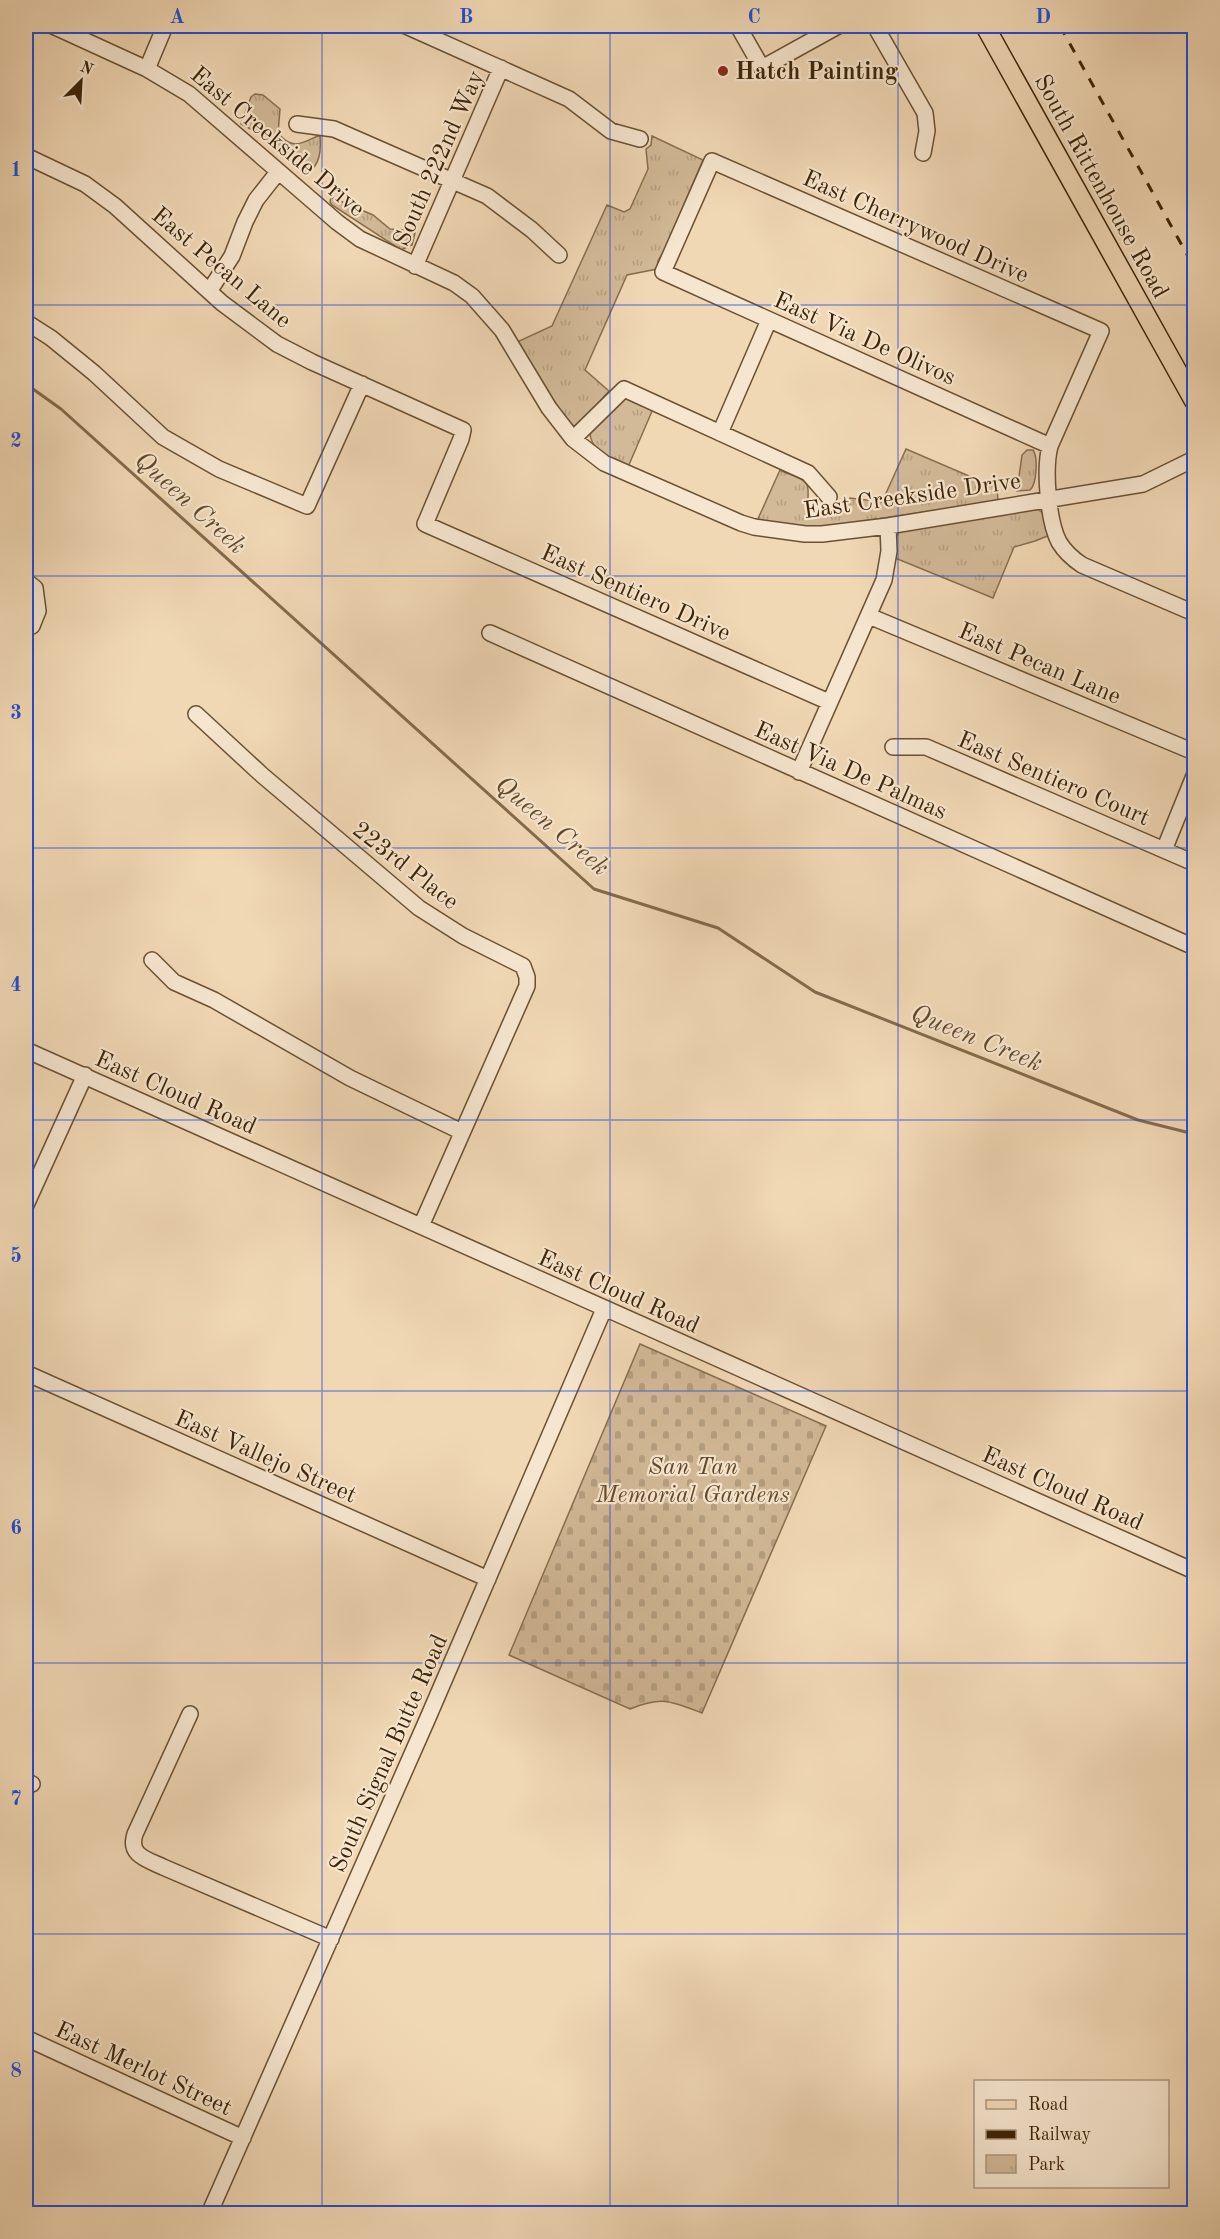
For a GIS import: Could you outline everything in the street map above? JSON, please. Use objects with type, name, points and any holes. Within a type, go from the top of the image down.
[{"type":"main road","name":"South Rittenhouse Road","points":[[986,26],[1194,400]]},
{"type":"street","name":"East Creekside Drive","points":[[52,26],[147,69],[189,94],[314,204],[352,233],[454,284],[472,296],[501,330],[549,408],[573,439],[604,463],[741,523],[786,532],[822,534],[888,526],[1143,484],[1194,459]]},
{"type":"street","points":[[147,69],[165,26]]},
{"type":"street","points":[[406,26],[569,99],[612,131],[640,139]]},
{"type":"street","points":[[738,26],[762,68],[838,26]]},
{"type":"street","points":[[875,26],[925,113],[927,131],[923,153]]},
{"type":"street","name":"South 222nd Way","points":[[415,266],[501,68]]},
{"type":"street","points":[[297,124],[334,129],[487,196],[532,230],[559,255]]},
{"type":"street","name":"East Pecan Lane","points":[[26,156],[85,184],[115,206],[222,303],[277,344],[463,430],[425,524]]},
{"type":"street","name":"East Via De Olivos","points":[[712,161],[663,272],[1050,446]]},
{"type":"street","name":"East Cherrywood Drive","points":[[712,161],[1101,331],[1050,446]]},
{"type":"street","points":[[210,290],[232,256],[256,200],[278,172]]},
{"type":"street","points":[[720,433],[769,320]]},
{"type":"street","points":[[26,322],[51,338],[94,373],[163,438],[219,469],[307,506],[362,384]]},
{"type":"street","points":[[573,439],[624,389],[808,473],[829,497]]},
{"type":"street","points":[[1050,446],[1046,460],[1053,526],[1058,540],[1070,556],[1093,571],[1194,613]]},
{"type":"street","name":"East Sentiero Drive","points":[[425,524],[829,702]]},
{"type":"street","points":[[799,772],[884,580],[889,551],[888,526]]},
{"type":"street","points":[[26,581],[35,588],[38,611],[32,626]]},
{"type":"street","name":"East Pecan Lane","points":[[868,616],[1194,752]]},
{"type":"street","name":"East Via De Palmas","points":[[490,633],[1194,947]]},
{"type":"street","name":"223rd Place","points":[[196,714],[270,782],[419,909],[463,936],[523,966],[527,986],[421,1227]]},
{"type":"street","name":"East Sentiero Court","points":[[893,747],[926,747],[1194,863]]},
{"type":"street","points":[[1164,850],[1194,776]]},
{"type":"street","points":[[152,960],[174,982],[213,1000],[350,1078],[462,1132]]},
{"type":"street","name":"East Cloud Road","points":[[26,1050],[1194,1571]]},
{"type":"street","points":[[26,1205],[85,1075]]},
{"type":"street","name":"South Signal Butte Road","points":[[209,2214],[331,1939],[604,1309]]},
{"type":"street","name":"East Vallejo Street","points":[[26,1373],[488,1579]]},
{"type":"street","points":[[190,1714],[135,1834],[133,1848],[142,1857],[152,1862],[331,1939]]},
{"type":"street","name":"East Merlot Street","points":[[26,2038],[243,2138]]},
{"type":"green space","points":[[255,94],[263,95],[280,109],[278,133],[283,139],[298,144],[320,135],[318,161],[312,170],[307,173],[301,160],[241,124],[251,97]]},
{"type":"green space","points":[[652,136],[703,160],[658,261],[657,269],[627,275],[585,370],[609,391],[575,430],[560,414],[517,342],[552,326],[607,205],[624,212],[630,209],[648,169],[646,149],[651,145]]},
{"type":"green space","points":[[331,197],[373,215],[390,229],[415,233],[412,245],[401,250],[332,205]]},
{"type":"green space","points":[[628,398],[653,409],[628,467],[598,450],[590,433],[623,399]]},
{"type":"green space","points":[[906,449],[997,488],[998,501],[823,527],[807,528],[757,521],[780,470],[806,483],[810,502],[822,513],[830,515],[840,512],[850,498],[882,502]]},
{"type":"green space","points":[[1027,450],[1033,450],[1035,453],[1034,482],[1030,490],[1017,491],[1022,455]]},
{"type":"green space","points":[[1036,508],[1047,516],[1050,535],[1014,547],[993,598],[895,558],[895,540],[900,530]]},
{"type":"green space","name":"San Tan Memorial Gardens","points":[[640,1344],[826,1426],[702,1713],[682,1705],[659,1701],[630,1709],[509,1655]]},
{"type":"waterway","name":"Queen Creek","points":[[26,384],[61,409],[594,889],[718,928],[815,992],[1138,1120],[1194,1134]]},
{"type":"railway","points":[[1060,26],[1194,267]]},
{"type":"place","name":"Hatch Painting","points":[[723,71]]}]
